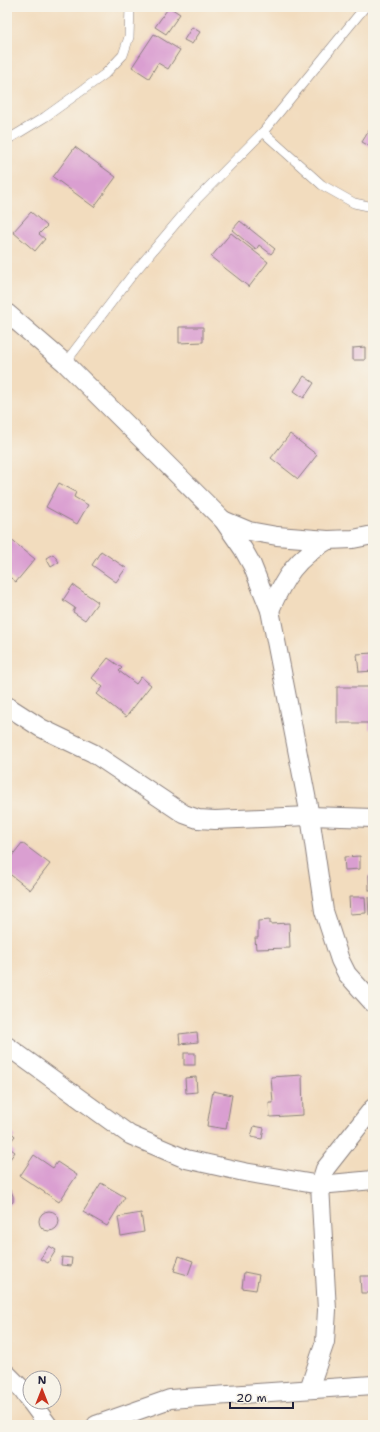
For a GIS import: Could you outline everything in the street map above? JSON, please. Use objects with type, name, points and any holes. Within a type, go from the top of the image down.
[{"type":"street","points":[[7,313],[65,363],[223,520],[252,565],[270,610],[310,816],[324,911],[340,960],[347,974],[373,1003]]},
{"type":"street","points":[[223,520],[249,531],[277,536],[328,540],[353,539],[373,535]]},
{"type":"street","points":[[270,610],[278,590],[298,563],[312,550],[328,540]]},
{"type":"street","points":[[7,706],[41,728],[93,753],[184,814],[198,819],[215,820],[310,816],[373,818]]},
{"type":"street","points":[[7,1046],[130,1135],[186,1160],[244,1172],[320,1184],[373,1180]]},
{"type":"street","points":[[309,1389],[325,1342],[327,1310],[320,1184],[325,1169],[373,1108]]},
{"type":"street","points":[[7,1374],[22,1390]]},
{"type":"street","points":[[96,1425],[170,1399],[373,1385]]},
{"type":"street","points":[[37,1410],[48,1425]]},
{"type":"lane","points":[[7,140],[45,117],[105,74],[124,55],[129,37],[130,7]]},
{"type":"lane","points":[[65,363],[133,274],[194,203],[263,132],[365,7]]},
{"type":"lane","points":[[263,132],[322,185],[354,203],[373,208]]},
{"type":"building","points":[[169,7],[180,14],[166,34],[155,27]]},
{"type":"building","points":[[192,27],[200,32],[192,44],[184,40]]},
{"type":"building","points":[[154,34],[180,50],[168,69],[158,63],[149,78],[132,67]]},
{"type":"building","points":[[373,124],[373,148],[362,142]]},
{"type":"building","points":[[75,147],[116,177],[94,207],[53,177]]},
{"type":"building","points":[[31,212],[47,226],[39,234],[45,239],[35,251],[13,232]]},
{"type":"building","points":[[240,221],[275,249],[271,254],[259,245],[256,250],[232,230]]},
{"type":"building","points":[[231,233],[268,262],[249,287],[211,257]]},
{"type":"building","points":[[179,327],[203,327],[203,342],[179,343]]},
{"type":"building","points":[[365,347],[365,360],[353,360],[353,348]]},
{"type":"building","points":[[304,376],[314,383],[304,398],[294,391]]},
{"type":"building","points":[[290,434],[317,455],[298,479],[271,458]]},
{"type":"building","points":[[59,483],[76,492],[74,497],[88,505],[77,524],[46,507]]},
{"type":"building","points":[[10,539],[35,559],[16,582],[7,575],[7,542]]},
{"type":"building","points":[[101,551],[126,568],[116,582],[92,565]]},
{"type":"building","points":[[53,554],[59,562],[51,567],[46,558]]},
{"type":"building","points":[[73,585],[98,602],[85,620],[73,612],[75,608],[63,600]]},
{"type":"building","points":[[373,653],[373,671],[359,672],[357,654]]},
{"type":"building","points":[[108,658],[122,668],[119,671],[136,684],[141,677],[151,685],[126,717],[97,694],[103,687],[92,678]]},
{"type":"building","points":[[337,687],[373,687],[373,729],[369,729],[369,723],[337,723]]},
{"type":"building","points":[[22,843],[50,864],[30,890],[7,872],[7,862]]},
{"type":"building","points":[[360,856],[360,869],[345,870],[344,857]]},
{"type":"building","points":[[369,875],[373,875],[373,890],[369,890]]},
{"type":"building","points":[[349,897],[365,897],[366,913],[350,914]]},
{"type":"building","points":[[368,898],[373,898],[373,915],[369,915]]},
{"type":"building","points":[[270,920],[270,924],[289,923],[290,948],[256,949],[255,938],[258,938],[258,921]]},
{"type":"building","points":[[197,1032],[198,1042],[180,1044],[179,1034]]},
{"type":"building","points":[[184,1053],[195,1053],[195,1065],[184,1065]]},
{"type":"building","points":[[302,1075],[303,1115],[270,1117],[269,1103],[273,1103],[271,1077]]},
{"type":"building","points":[[196,1077],[197,1092],[186,1093],[185,1078]]},
{"type":"building","points":[[213,1091],[232,1095],[226,1129],[207,1126]]},
{"type":"building","points":[[254,1126],[264,1128],[262,1139],[251,1137]]},
{"type":"building","points":[[7,1129],[15,1136],[7,1146]]},
{"type":"building","points":[[7,1146],[15,1152],[7,1163]]},
{"type":"building","points":[[34,1155],[53,1168],[57,1162],[77,1175],[59,1202],[20,1176]]},
{"type":"building","points":[[101,1183],[125,1197],[107,1226],[83,1212]]},
{"type":"building","points":[[7,1189],[11,1191],[13,1202],[7,1206]]},
{"type":"building","points":[[49,1211],[56,1214],[59,1221],[56,1228],[49,1231],[42,1228],[39,1221],[42,1214]]},
{"type":"building","points":[[141,1213],[144,1232],[121,1236],[118,1217]]},
{"type":"building","points":[[49,1246],[56,1250],[48,1263],[40,1259]]},
{"type":"building","points":[[179,1256],[193,1261],[188,1275],[174,1271]]},
{"type":"building","points":[[62,1257],[72,1258],[71,1266],[61,1265]]},
{"type":"building","points":[[244,1272],[259,1275],[256,1290],[242,1288]]},
{"type":"building","points":[[360,1276],[373,1276],[373,1293],[361,1293]]}]
